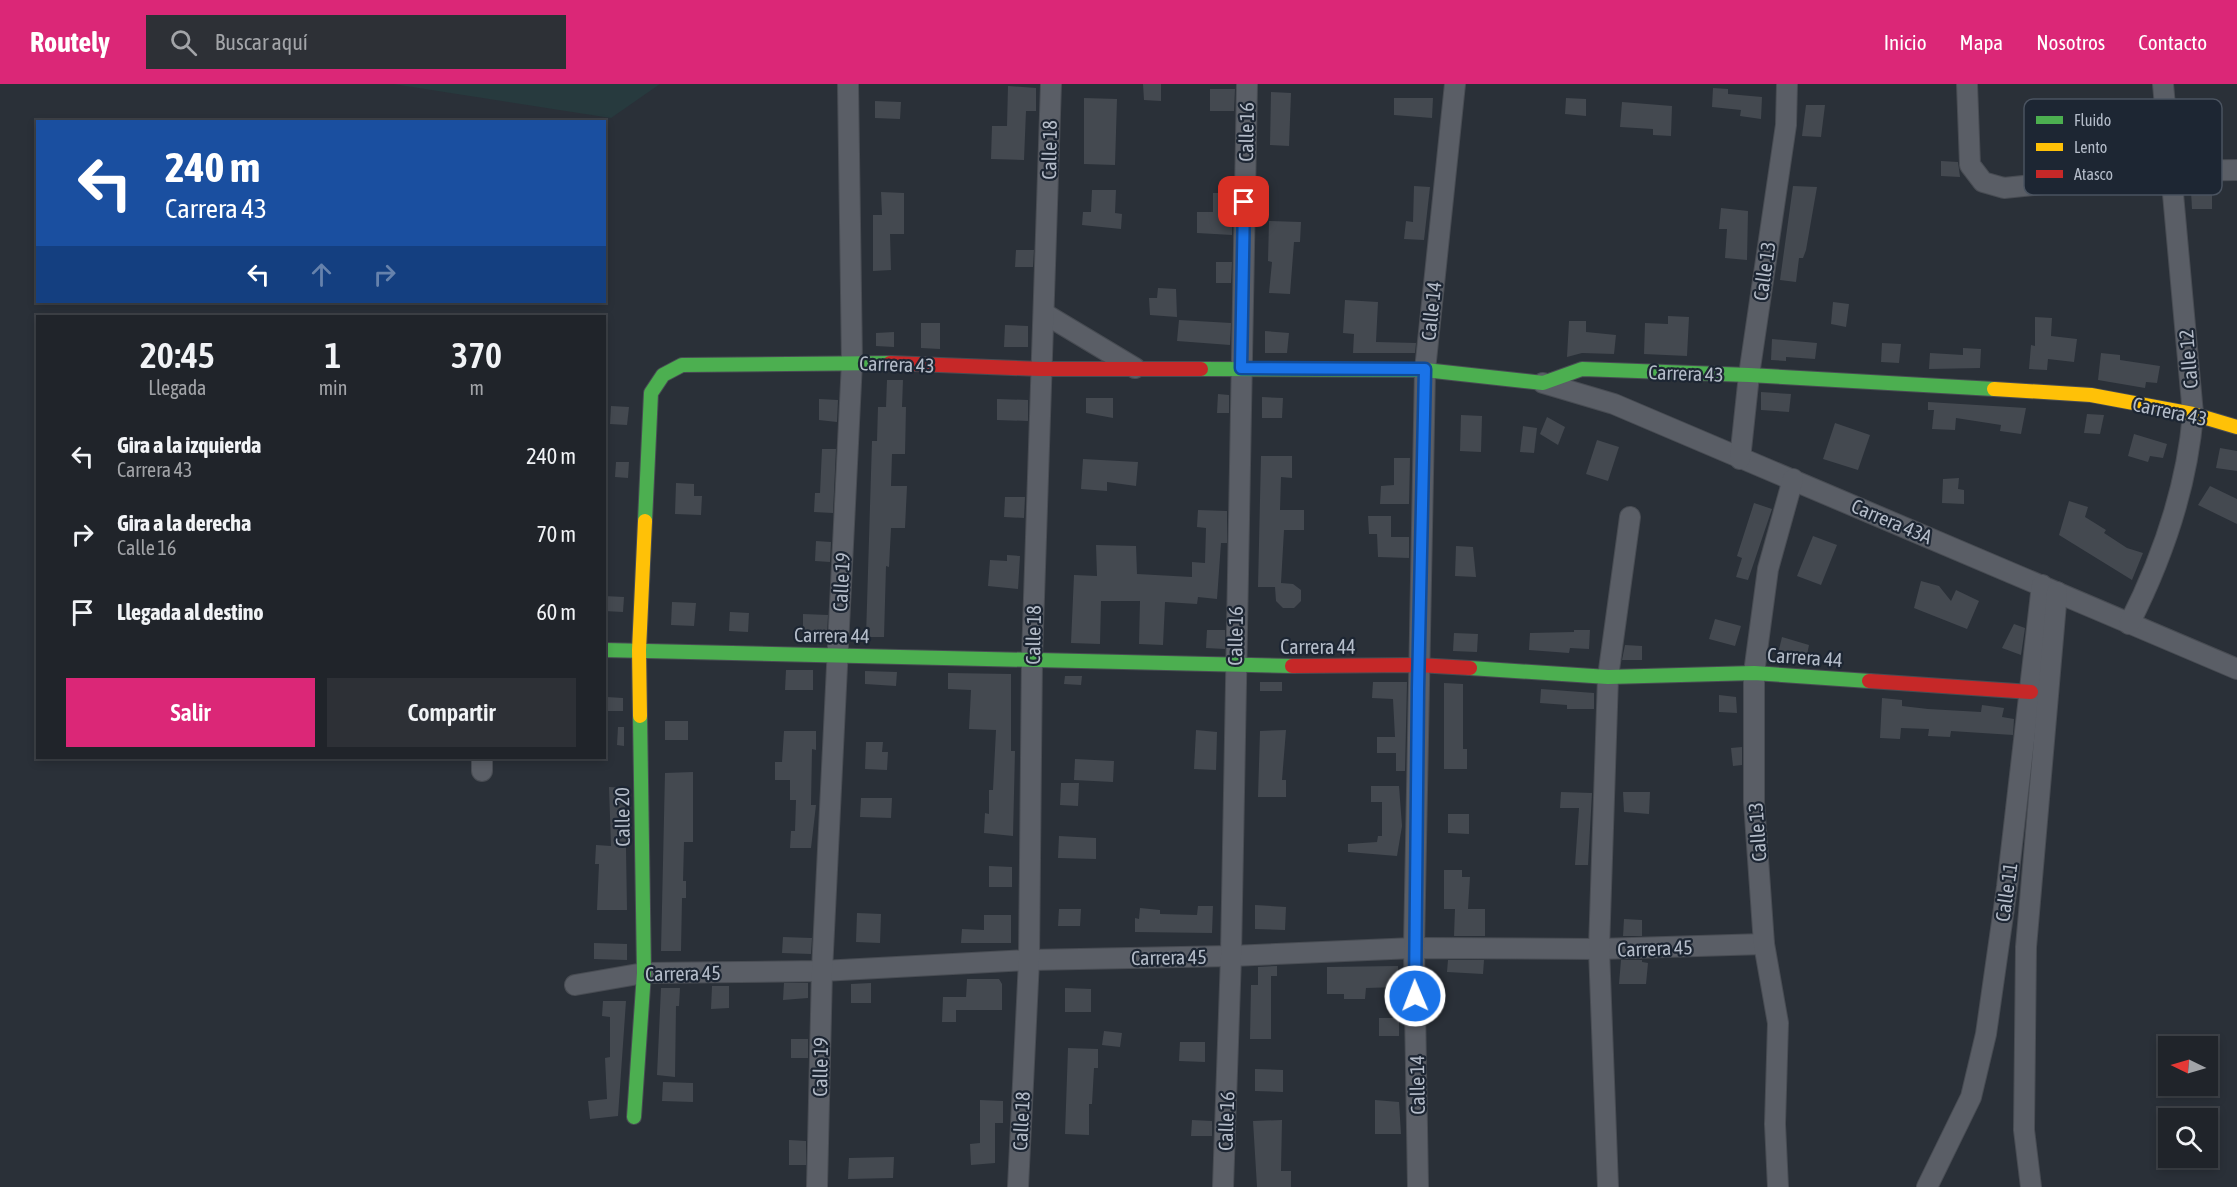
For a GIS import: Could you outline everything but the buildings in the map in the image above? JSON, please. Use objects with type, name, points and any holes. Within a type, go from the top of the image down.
[{"type":"street","name":"Calle 19","points":[[818,1187],[822,972],[852,362],[848,84]]},
{"type":"street","name":"Calle 18","points":[[1018,1187],[1029,960],[1032,658],[1051,84]]},
{"type":"street","name":"Calle 16","points":[[1223,1187],[1231,956],[1246,84]]},
{"type":"street","name":"Calle 14","points":[[1419,1187],[1414,948],[1425,369],[1455,84]]},
{"type":"street","name":"Calle 13","points":[[1740,459],[1749,375],[1786,125],[1786,84]]},
{"type":"street","points":[[1968,84],[1970,165],[1983,182],[2004,188],[2024,186]]},
{"type":"street","name":"Calle 12","points":[[2163,84],[2164,99]]},
{"type":"street","points":[[2222,170],[2237,170]]},
{"type":"street","name":"Calle 12","points":[[2128,624],[2153,577],[2189,458],[2193,414],[2172,195]]},
{"type":"street","points":[[1045,314],[1135,368]]},
{"type":"street","name":"Carrera 43","points":[[663,375],[682,365],[852,362],[1040,369],[1425,369],[1543,383],[1582,369],[1749,375],[2091,395],[2193,414],[2237,427]]},
{"type":"street","name":"Calle 20","points":[[634,1117],[644,973],[639,650],[651,393],[663,375]]},
{"type":"street","name":"Carrera 43A","points":[[1543,383],[1614,404],[2237,669]]},
{"type":"street","name":"Calle 13","points":[[1778,1187],[1775,1124],[1778,1023],[1764,944],[1754,802],[1754,673],[1768,569],[1793,479]]},
{"type":"street","points":[[1608,1187],[1599,949],[1608,677],[1630,517]]},
{"type":"street","points":[[2031,1187],[2024,1130],[2026,947],[2049,589]]},
{"type":"street","name":"Calle 11","points":[[1927,1187],[1971,1097],[1986,1035],[2031,692],[2049,589]]},
{"type":"street","name":"Carrera 44","points":[[606,650],[1032,658],[1235,666],[1418,665],[1608,677],[1754,673],[2031,692]]},
{"type":"street","name":"Carrera 45","points":[[575,985],[644,973],[822,972],[1029,960],[1231,956],[1414,948],[1599,949],[1764,944]]},
{"type":"green space","points":[[393,84],[660,84],[611,118]]},
{"type":"traffic: fast","points":[[645,521],[651,393],[663,375],[682,365],[890,363]]},
{"type":"traffic: fast","points":[[1201,369],[1425,370],[1543,383],[1582,369],[1749,375],[1994,389]]},
{"type":"traffic: fast","points":[[606,650],[1292,666]]},
{"type":"traffic: fast","points":[[1470,668],[1608,677],[1754,673],[1869,681]]},
{"type":"traffic: fast","points":[[634,1117],[644,973],[640,716]]},
{"type":"traffic: slow","points":[[1994,389],[2091,395],[2193,414],[2237,427]]},
{"type":"traffic: slow","points":[[640,716],[639,650],[645,521]]},
{"type":"traffic: jam","points":[[890,363],[1040,369],[1201,369]]},
{"type":"traffic: jam","points":[[1292,666],[1418,665],[1470,668]]},
{"type":"traffic: jam","points":[[1869,681],[2031,692]]},
{"type":"route","points":[[1244,202],[1241,368],[1425,369],[1418,689],[1415,996]]}]
